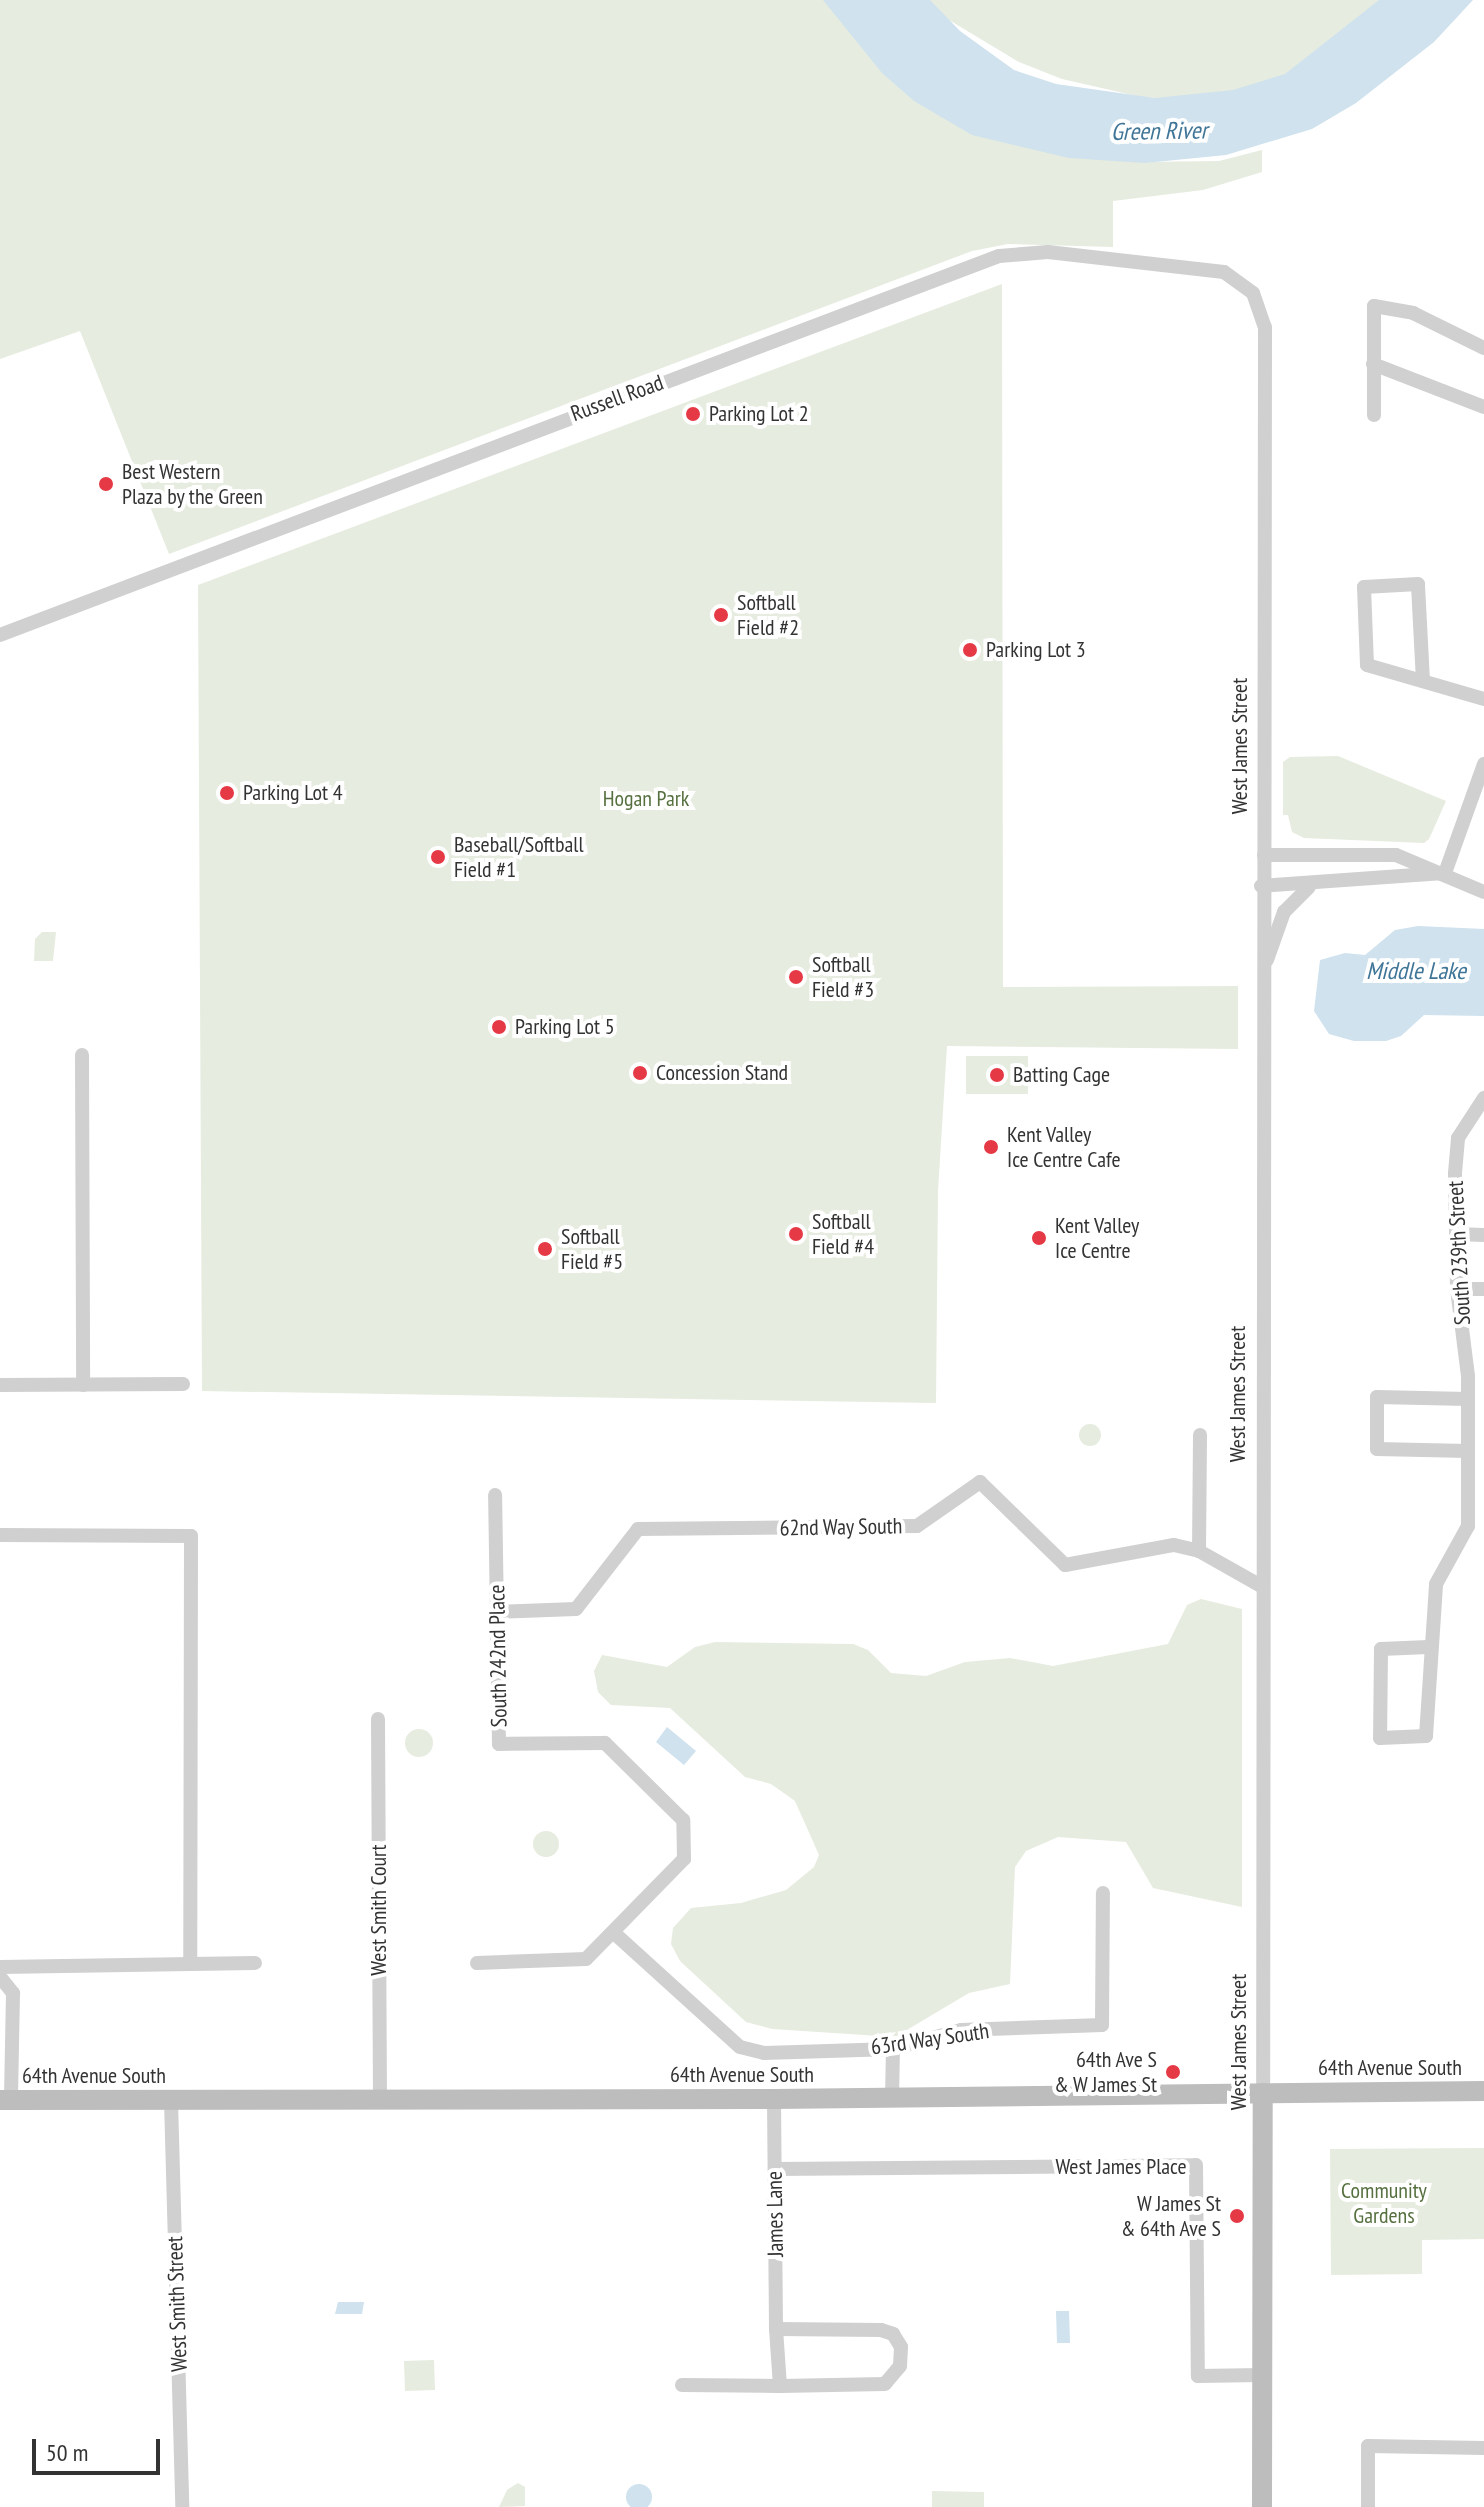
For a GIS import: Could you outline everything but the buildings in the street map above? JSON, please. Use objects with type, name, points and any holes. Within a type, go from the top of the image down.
[{"type":"street","name":"Russell Road","points":[[0,635],[999,256],[1048,252],[1224,272],[1247,286]]},
{"type":"street","name":"West James Street","points":[[1247,286],[1265,327],[1264,855],[1261,886],[1262,2507]]},
{"type":"street","points":[[1374,415],[1374,306],[1413,313],[1484,348]]},
{"type":"street","points":[[1373,364],[1484,407]]},
{"type":"street","points":[[1423,681],[1418,584],[1364,587],[1367,665],[1484,699]]},
{"type":"street","points":[[1445,873],[1484,764]]},
{"type":"street","points":[[1264,855],[1396,855],[1484,892]]},
{"type":"street","points":[[1261,886],[1311,886],[1364,876],[1445,873]]},
{"type":"street","points":[[1262,976],[1284,912],[1311,886]]},
{"type":"street","points":[[82,1055],[83,1385]]},
{"type":"street","name":"South 239th Street","points":[[1428,1647],[1381,1649],[1380,1738],[1426,1736],[1428,1647],[1436,1584],[1468,1526],[1468,1399],[1457,1289],[1458,1138],[1484,1098]]},
{"type":"street","points":[[1456,1234],[1484,1235]]},
{"type":"street","points":[[1457,1289],[1484,1289]]},
{"type":"street","points":[[0,1385],[183,1384]]},
{"type":"street","points":[[1468,1399],[1377,1397],[1377,1449],[1468,1451]]},
{"type":"street","points":[[1199,1551],[1200,1435]]},
{"type":"street","name":"62nd Way South","points":[[497,1612],[576,1609],[638,1529],[917,1526],[980,1482],[1065,1565],[1152,1547],[1199,1551],[1261,1586]]},
{"type":"street","name":"South 242nd Place","points":[[477,1963],[578,1962],[613,1932],[684,1859],[683,1820],[605,1743],[499,1744],[495,1495]]},
{"type":"street","points":[[1468,1526],[1484,1526]]},
{"type":"street","points":[[0,1535],[191,1536],[190,1964]]},
{"type":"street","name":"West Smith Court","points":[[378,1719],[380,2101]]},
{"type":"street","name":"63rd Way South","points":[[613,1932],[740,2047],[764,2053],[893,2049],[961,2030],[1102,2025],[1103,1893]]},
{"type":"street","points":[[0,1967],[255,1963]]},
{"type":"street","points":[[0,1977],[13,1993],[5,2100]]},
{"type":"street","points":[[892,2099],[893,2049]]},
{"type":"street","name":"64th Avenue South","points":[[5,2100],[892,2099],[1484,2091]]},
{"type":"street","name":"James Lane","points":[[774,2099],[776,2329],[780,2386]]},
{"type":"street","name":"West Smith Street","points":[[171,2101],[182,2507]]},
{"type":"street","name":"West James Place","points":[[775,2169],[1196,2165],[1198,2376],[1261,2375]]},
{"type":"street","points":[[682,2385],[885,2384],[894,2379],[901,2347],[893,2334],[881,2330],[776,2329]]},
{"type":"street","points":[[1368,2507],[1368,2446],[1484,2448]]},
{"type":"green space","points":[[0,0],[832,0],[1140,162],[1219,161],[1262,150],[1262,172],[1203,190],[1113,201],[1113,247],[1008,244],[972,251],[169,554],[80,331],[0,359]]},
{"type":"green space","points":[[928,0],[1385,0],[1305,65],[1271,82],[1191,100],[1141,97],[1062,79],[1019,62],[939,14]]},
{"type":"green space","name":"Hogan Park","points":[[1002,284],[1003,987],[1238,986],[1238,1049],[947,1046],[938,1191],[936,1403],[202,1391],[198,585]]},
{"type":"green space","points":[[1338,756],[1446,801],[1429,839],[1424,843],[1304,838],[1292,832],[1288,815],[1283,815],[1283,762],[1290,757]]},
{"type":"green space","points":[[42,932],[56,932],[53,961],[34,961],[35,939]]},
{"type":"green space","name":"Batting Cage","points":[[966,1056],[1028,1056],[1028,1094],[966,1094]]},
{"type":"green space","points":[[1086,1424],[1094,1424],[1101,1435],[1094,1446],[1086,1446],[1079,1439],[1079,1431]]},
{"type":"green space","points":[[1201,1599],[1242,1609],[1242,1907],[1153,1888],[1126,1842],[1058,1837],[1026,1851],[1015,1867],[1010,1984],[969,1993],[895,2037],[772,2029],[746,2022],[680,1961],[671,1944],[673,1928],[691,1908],[741,1903],[786,1890],[814,1867],[819,1855],[795,1801],[771,1784],[745,1777],[670,1708],[611,1705],[598,1692],[594,1671],[602,1655],[667,1667],[695,1647],[715,1642],[853,1644],[868,1650],[891,1673],[926,1676],[965,1662],[1010,1658],[1053,1666],[1168,1644],[1187,1605]]},
{"type":"green space","points":[[419,1729],[429,1733],[433,1743],[429,1753],[419,1757],[409,1753],[405,1743],[409,1733]]},
{"type":"green space","points":[[546,1831],[555,1835],[559,1844],[555,1853],[546,1857],[537,1853],[533,1844],[537,1835]]},
{"type":"green space","name":"Community Gardens","points":[[1484,2148],[1484,2239],[1422,2240],[1422,2274],[1331,2275],[1330,2149]]},
{"type":"green space","points":[[434,2360],[435,2390],[405,2391],[404,2361]]},
{"type":"green space","points":[[518,2483],[525,2487],[525,2506],[499,2507],[507,2490]]},
{"type":"green space","points":[[932,2491],[984,2492],[984,2507],[932,2507]]},
{"type":"water","name":"Green River","points":[[823,0],[930,0],[960,31],[1014,70],[1056,84],[1155,98],[1233,90],[1285,74],[1379,0],[1473,0],[1434,42],[1356,103],[1312,129],[1226,155],[1145,163],[1069,158],[972,135],[914,101],[882,73]]},
{"type":"water","name":"Middle Lake","points":[[1418,926],[1484,929],[1484,1016],[1424,1015],[1401,1036],[1386,1041],[1354,1041],[1329,1034],[1314,1011],[1320,960],[1345,953],[1365,955],[1395,930]]},
{"type":"water","points":[[667,1727],[696,1751],[684,1765],[656,1742]]},
{"type":"water","points":[[338,2302],[364,2302],[362,2314],[335,2314]]},
{"type":"water","points":[[1056,2311],[1069,2311],[1070,2343],[1057,2343]]},
{"type":"water","points":[[639,2484],[648,2488],[652,2497],[648,2506],[639,2510],[630,2506],[626,2497],[630,2488]]},
{"type":"place","name":"Parking Lot 2","points":[[693,414]]},
{"type":"place","name":"Best Western Plaza by the Green","points":[[106,484]]},
{"type":"place","name":"Softball Field #2","points":[[721,615]]},
{"type":"place","name":"Parking Lot 3","points":[[970,650]]},
{"type":"place","name":"Parking Lot 4","points":[[227,793]]},
{"type":"place","name":"Baseball/Softball Field #1","points":[[438,857]]},
{"type":"place","name":"Softball Field #3","points":[[796,977]]},
{"type":"place","name":"Parking Lot 5","points":[[499,1027]]},
{"type":"place","name":"Concession Stand","points":[[640,1073]]},
{"type":"place","name":"Batting Cage","points":[[997,1075]]},
{"type":"place","name":"Kent Valley Ice Centre Cafe","points":[[991,1147]]},
{"type":"place","name":"Softball Field #4","points":[[796,1234]]},
{"type":"place","name":"Kent Valley Ice Centre","points":[[1039,1238]]},
{"type":"place","name":"Softball Field #5","points":[[545,1249]]},
{"type":"place","name":"64th Ave S & W James St","points":[[1173,2072]]},
{"type":"place","name":"W James St & 64th Ave S","points":[[1237,2216]]}]
